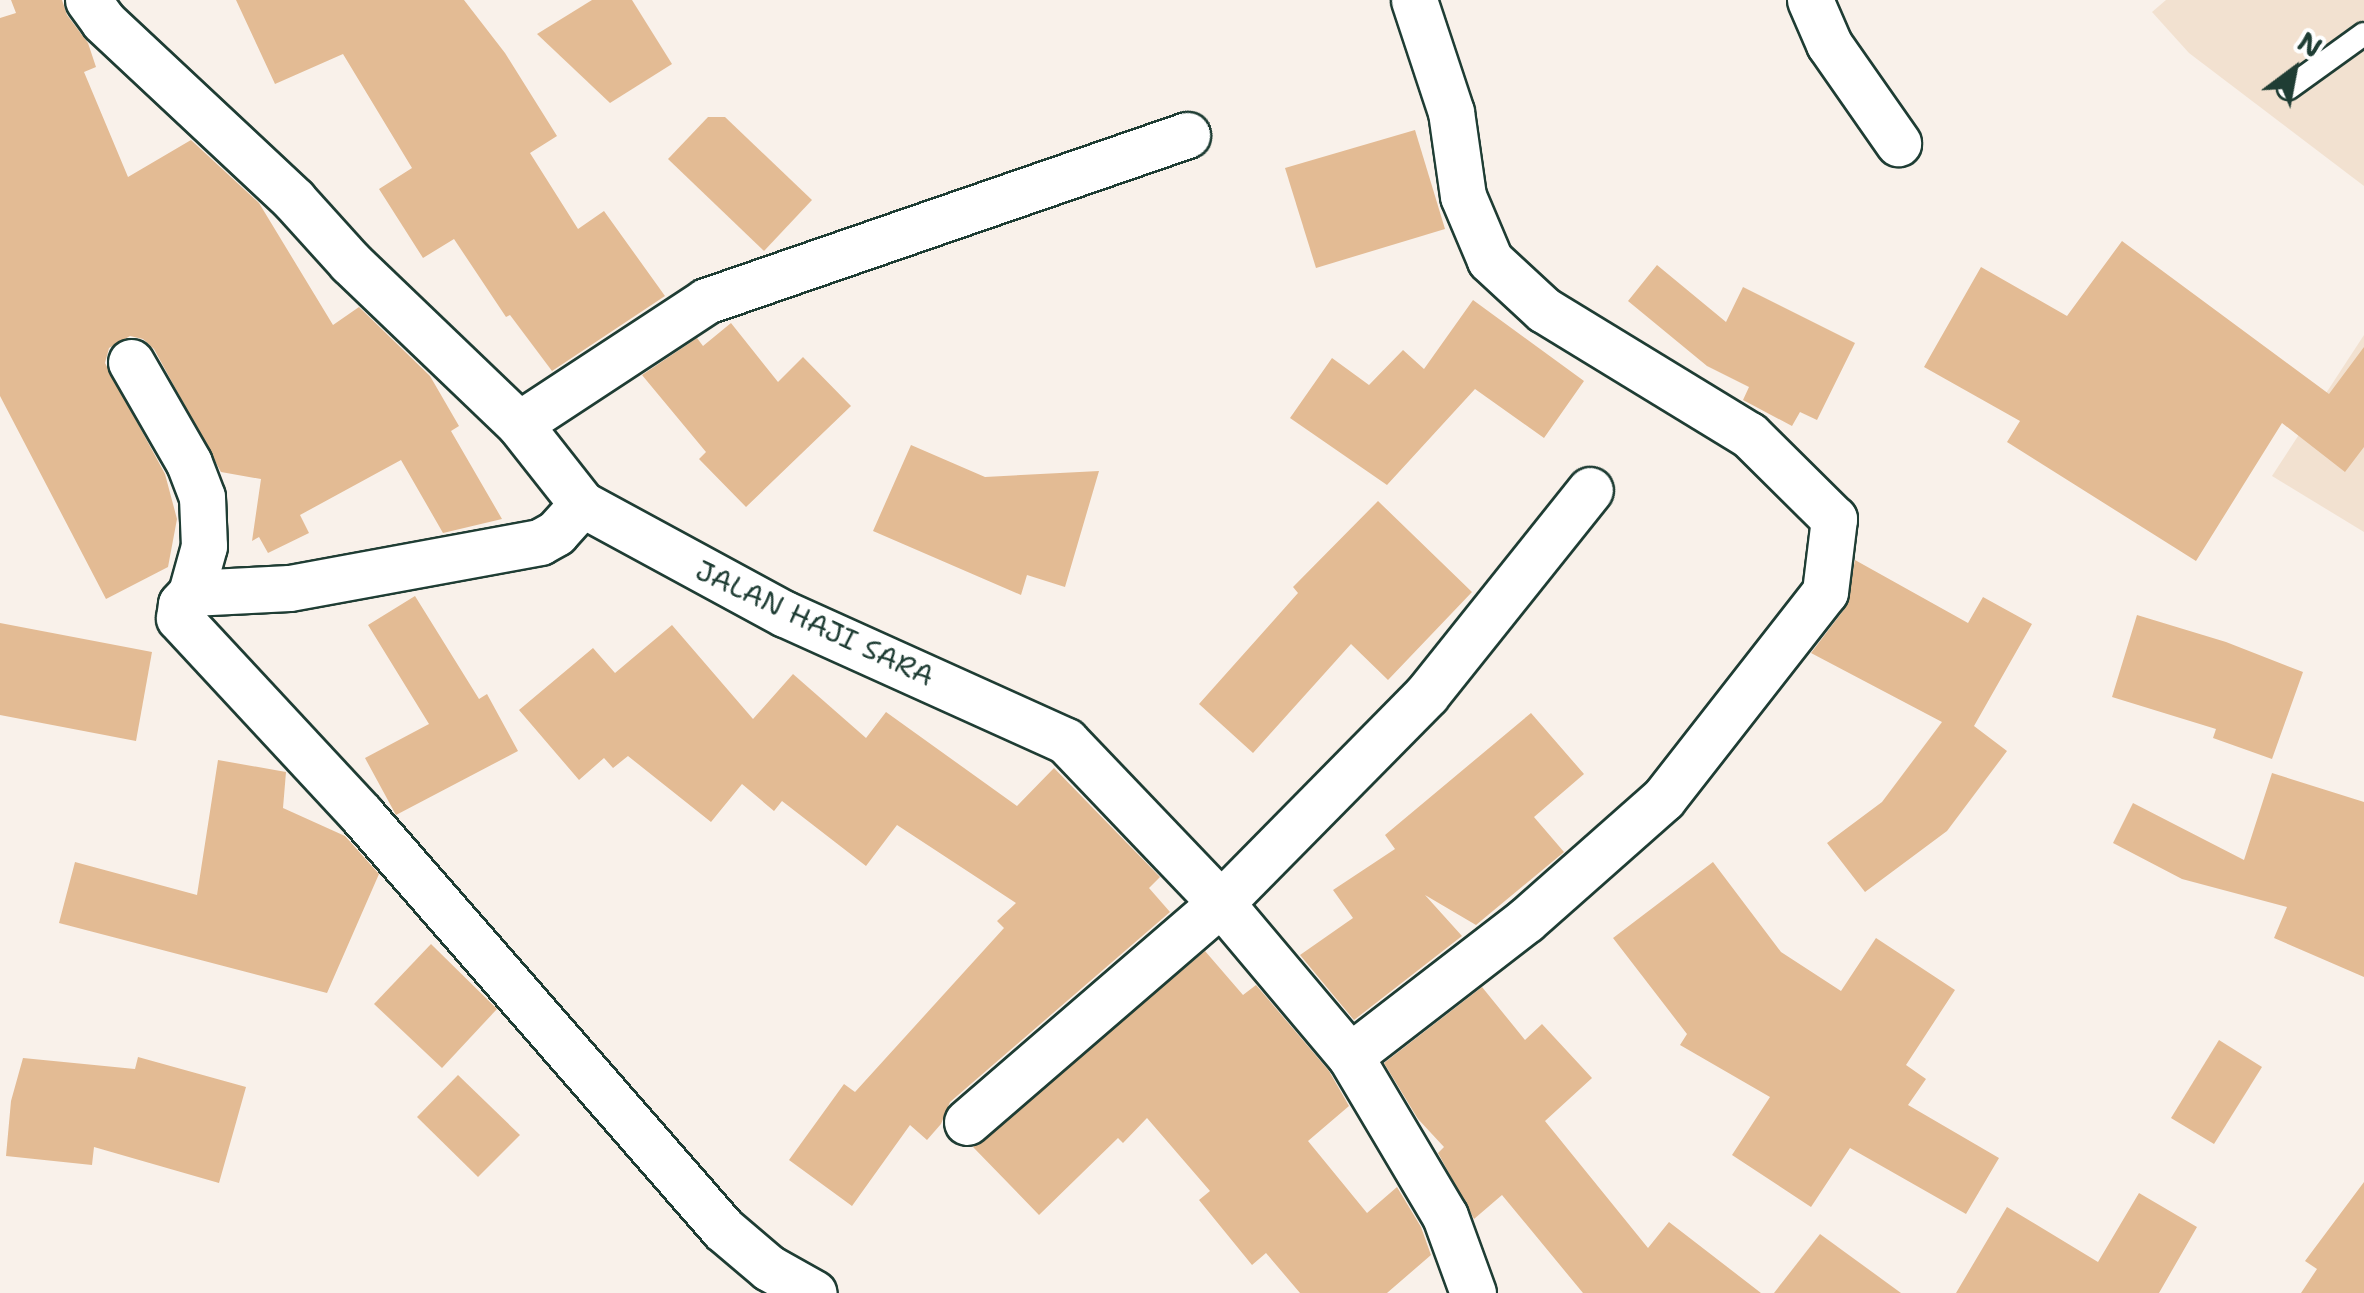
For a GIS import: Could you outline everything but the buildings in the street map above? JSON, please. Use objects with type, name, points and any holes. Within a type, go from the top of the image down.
[{"type":"street","name":"JALAN HAJI SARA","points":[[88,0],[103,21],[294,200],[350,262],[519,424],[582,504],[785,614],[1066,741],[1221,903],[1350,1056],[1445,1216],[1474,1293]]},
{"type":"street","points":[[1350,1056],[1526,920],[1663,799],[1825,592],[1834,519],[1749,436],[1544,310],[1490,260],[1464,196],[1451,112],[1414,0]]},
{"type":"street","points":[[1810,0],[1829,44],[1898,144]]},
{"type":"street","points":[[519,424],[706,301],[1188,135]]},
{"type":"street","points":[[131,362],[189,462],[202,497],[204,546],[191,594],[181,604],[179,618],[361,814],[723,1230],[769,1268],[814,1293]]},
{"type":"street","points":[[967,1122],[1221,903],[1427,694],[1590,490]]},
{"type":"street","points":[[191,594],[289,588],[540,542],[556,533],[582,504]]},
{"type":"lane","points":[[2288,88],[2364,34]]},
{"type":"shaded area","points":[[2166,0],[2364,0],[2364,186],[2189,53],[2152,12]]},
{"type":"shaded area","points":[[2364,335],[2364,532],[2272,476]]}]
